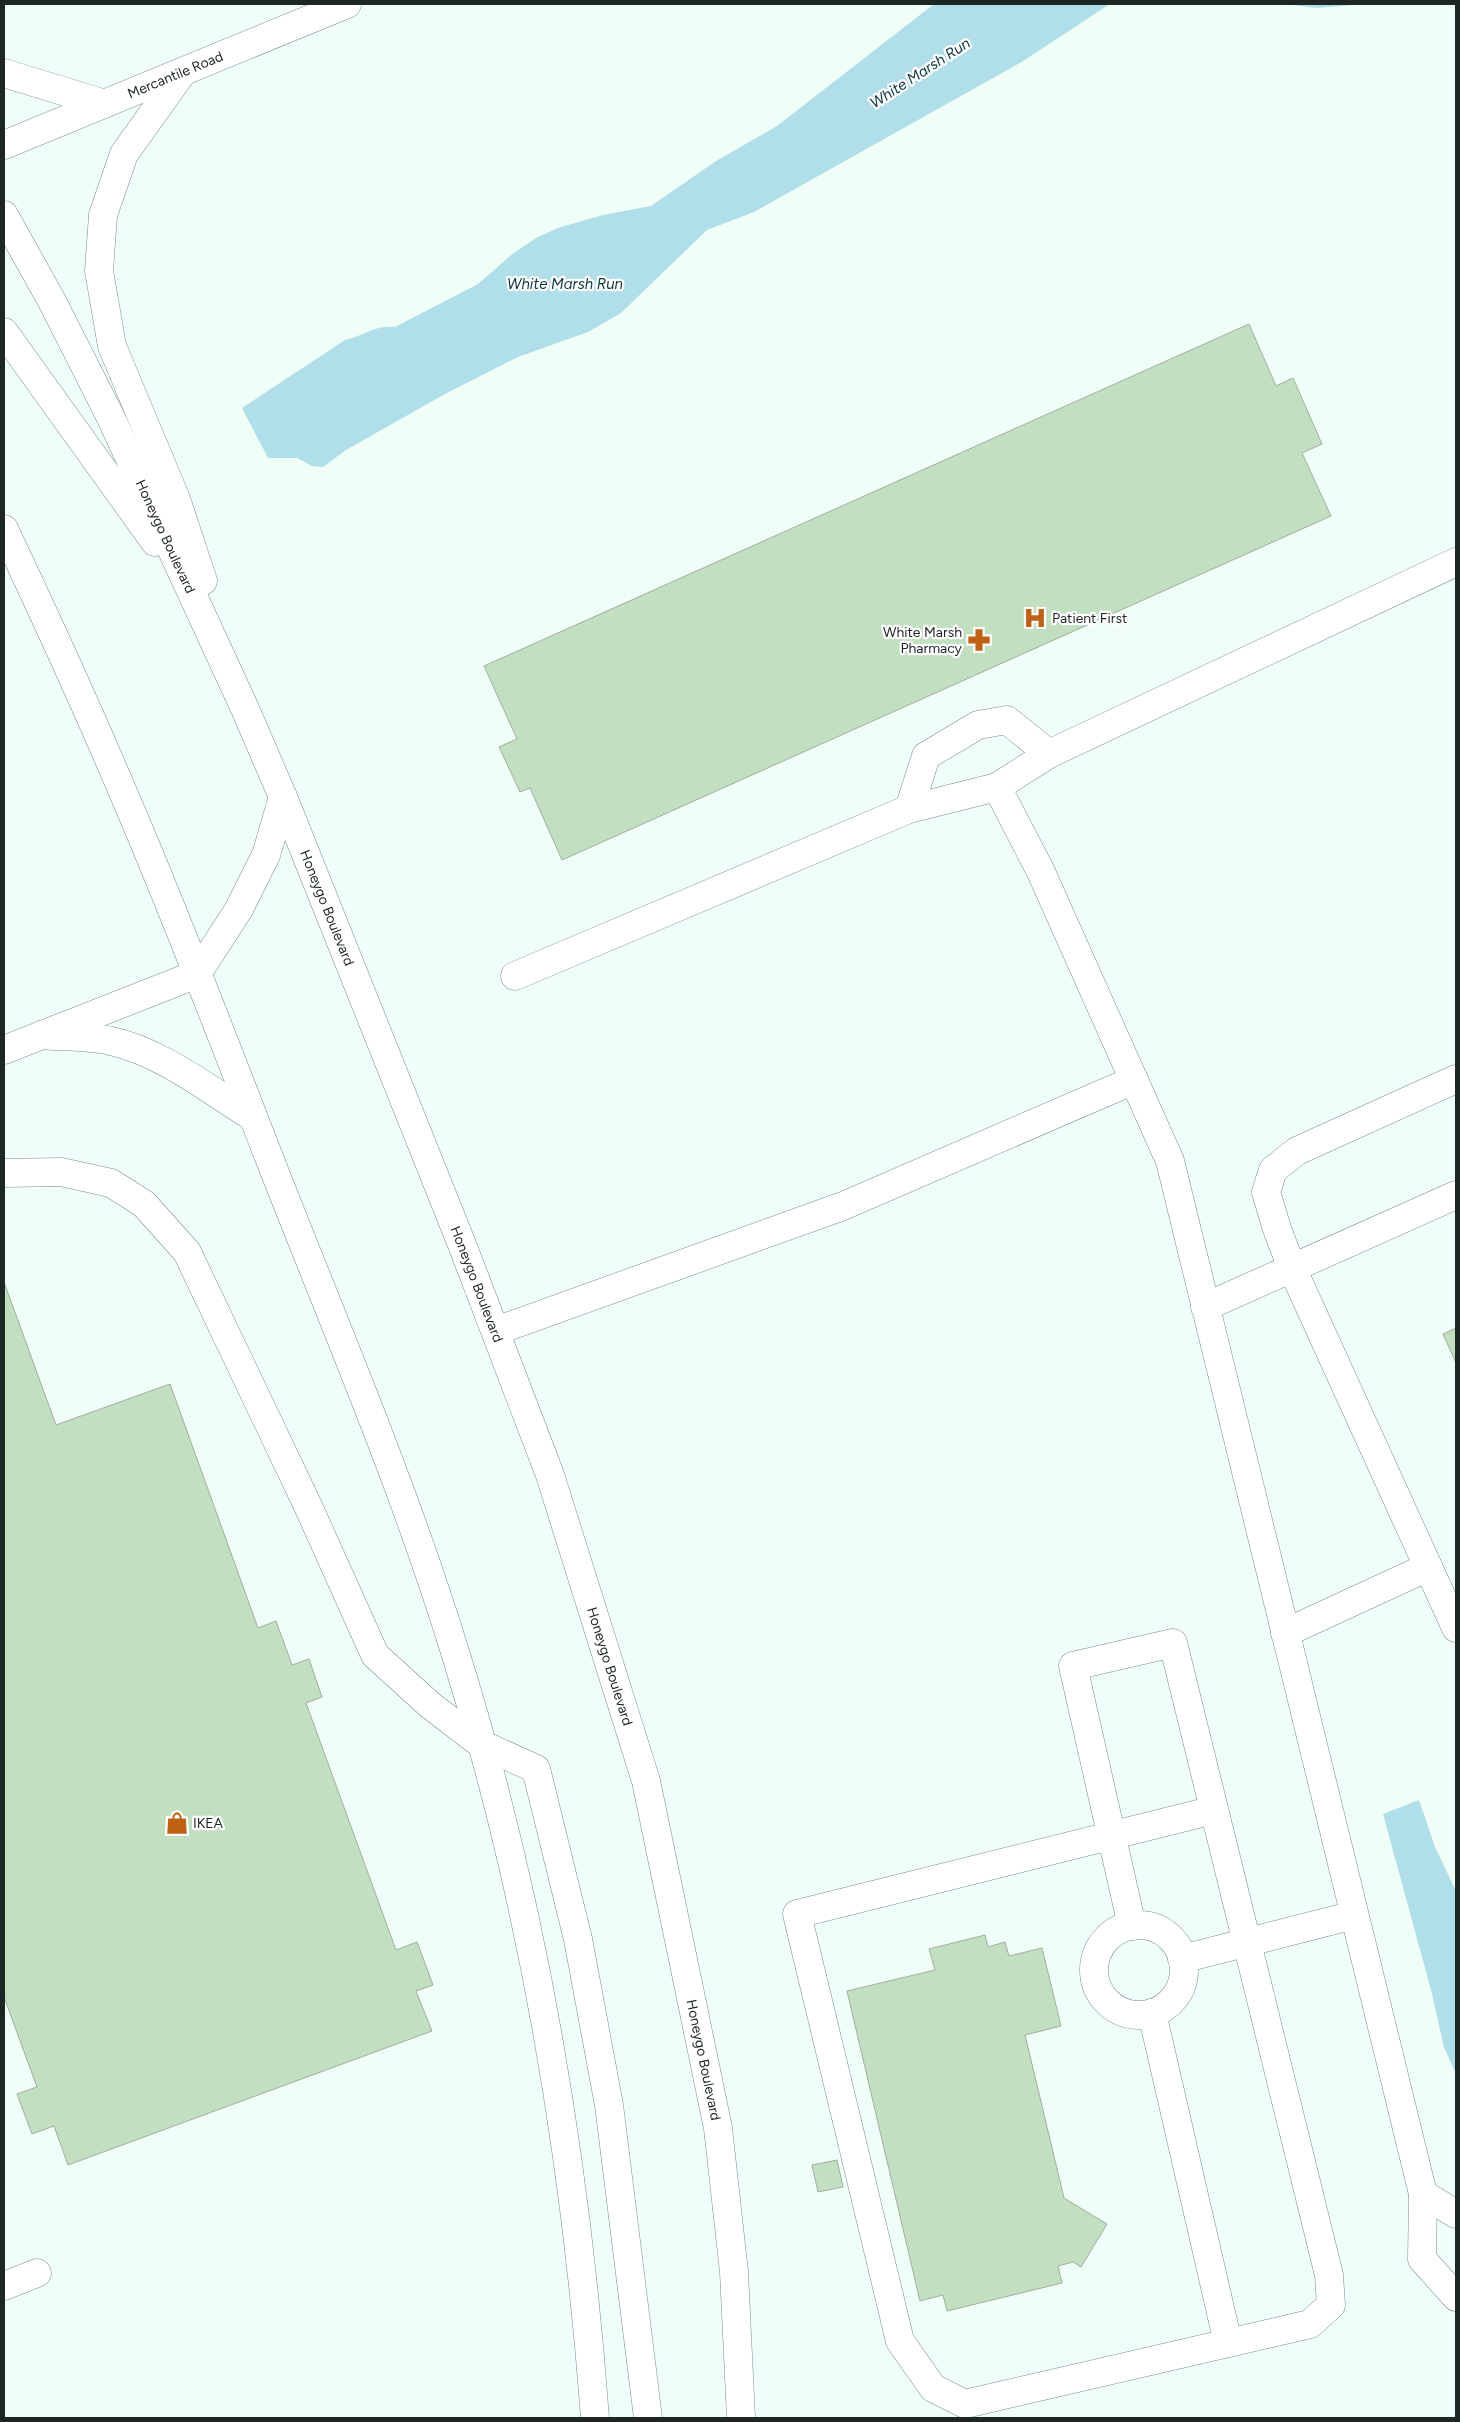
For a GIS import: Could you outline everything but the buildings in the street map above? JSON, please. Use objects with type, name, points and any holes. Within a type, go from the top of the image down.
[{"type":"main road","name":"Mercantile Road","points":[[4,145],[347,4]]},
{"type":"main road","points":[[4,73],[105,104]]},
{"type":"main road","points":[[182,73],[124,154],[103,215],[98,271],[112,346],[176,499],[246,711]]},
{"type":"main road","name":"Honeygo Boulevard","points":[[4,214],[53,303],[112,420],[246,711],[283,797],[496,1331],[550,1475],[646,1781],[718,2128],[734,2272],[741,2417]]},
{"type":"main road","points":[[4,332],[191,592]]},
{"type":"main road","points":[[4,529],[133,815],[197,974],[402,1496],[456,1654],[481,1744],[530,1949],[573,2196],[588,2322],[595,2418]]},
{"type":"main road","points":[[515,976],[909,809],[997,787],[1049,754],[1456,562]]},
{"type":"main road","points":[[909,809],[926,756],[978,725],[1007,720],[1049,754]]},
{"type":"main road","points":[[997,787],[1042,872],[1170,1161],[1424,2194],[1422,2259],[1456,2297]]},
{"type":"main road","points":[[4,1050],[197,974],[239,909],[266,855],[283,797]]},
{"type":"main road","points":[[41,1035],[110,1041],[154,1057],[187,1074],[253,1117]]},
{"type":"main road","points":[[1456,1079],[1297,1151],[1273,1170],[1266,1192],[1292,1268],[1456,1628]]},
{"type":"main road","points":[[496,1331],[843,1206],[1134,1080]]},
{"type":"main road","points":[[4,1173],[61,1172],[111,1183],[144,1204],[187,1252],[308,1506],[374,1655],[430,1705],[481,1744],[536,1769],[578,1939],[609,2105],[648,2418]]},
{"type":"main road","points":[[1205,1307],[1456,1195]]},
{"type":"main road","points":[[1285,1633],[1428,1566]]},
{"type":"main road","points":[[1132,1926],[1112,1836],[1073,1666],[1173,1643],[1329,2275],[1331,2304],[1310,2324],[966,2404],[933,2388],[900,2341],[797,1914],[1112,1836],[1214,1810]]},
{"type":"main road","points":[[1182,1959],[1354,1915]]},
{"type":"main road","points":[[1144,1925],[1157,1929],[1168,1936],[1177,1946],[1182,1959],[1184,1972],[1181,1985],[1165,2007],[1152,2013],[1131,2014],[1111,2005],[1101,1994],[1095,1981],[1094,1966],[1098,1952],[1106,1940],[1117,1931],[1132,1926],[1144,1925]]},
{"type":"main road","points":[[1152,2013],[1228,2343]]},
{"type":"main road","points":[[1424,2194],[1456,2214]]},
{"type":"main road","points":[[4,2286],[37,2273]]},
{"type":"water","name":"White Marsh Run","points":[[934,4],[1110,4],[1020,63],[754,212],[707,230],[621,313],[588,332],[518,357],[445,394],[346,450],[323,467],[312,466],[297,458],[268,458],[242,408],[345,340],[381,327],[395,327],[478,284],[511,255],[536,238],[558,228],[603,215],[651,206],[716,161],[777,126]]},
{"type":"water","points":[[1284,4],[1366,4],[1317,8]]},
{"type":"water","points":[[1419,1800],[1435,1847],[1456,1891],[1456,2074],[1444,2047],[1431,1990],[1383,1814]]},
{"type":"place","name":"Patient First","points":[[1035,618]]},
{"type":"place","name":"White Marsh Pharmacy","points":[[979,640]]},
{"type":"place","name":"IKEA","points":[[177,1823]]}]
